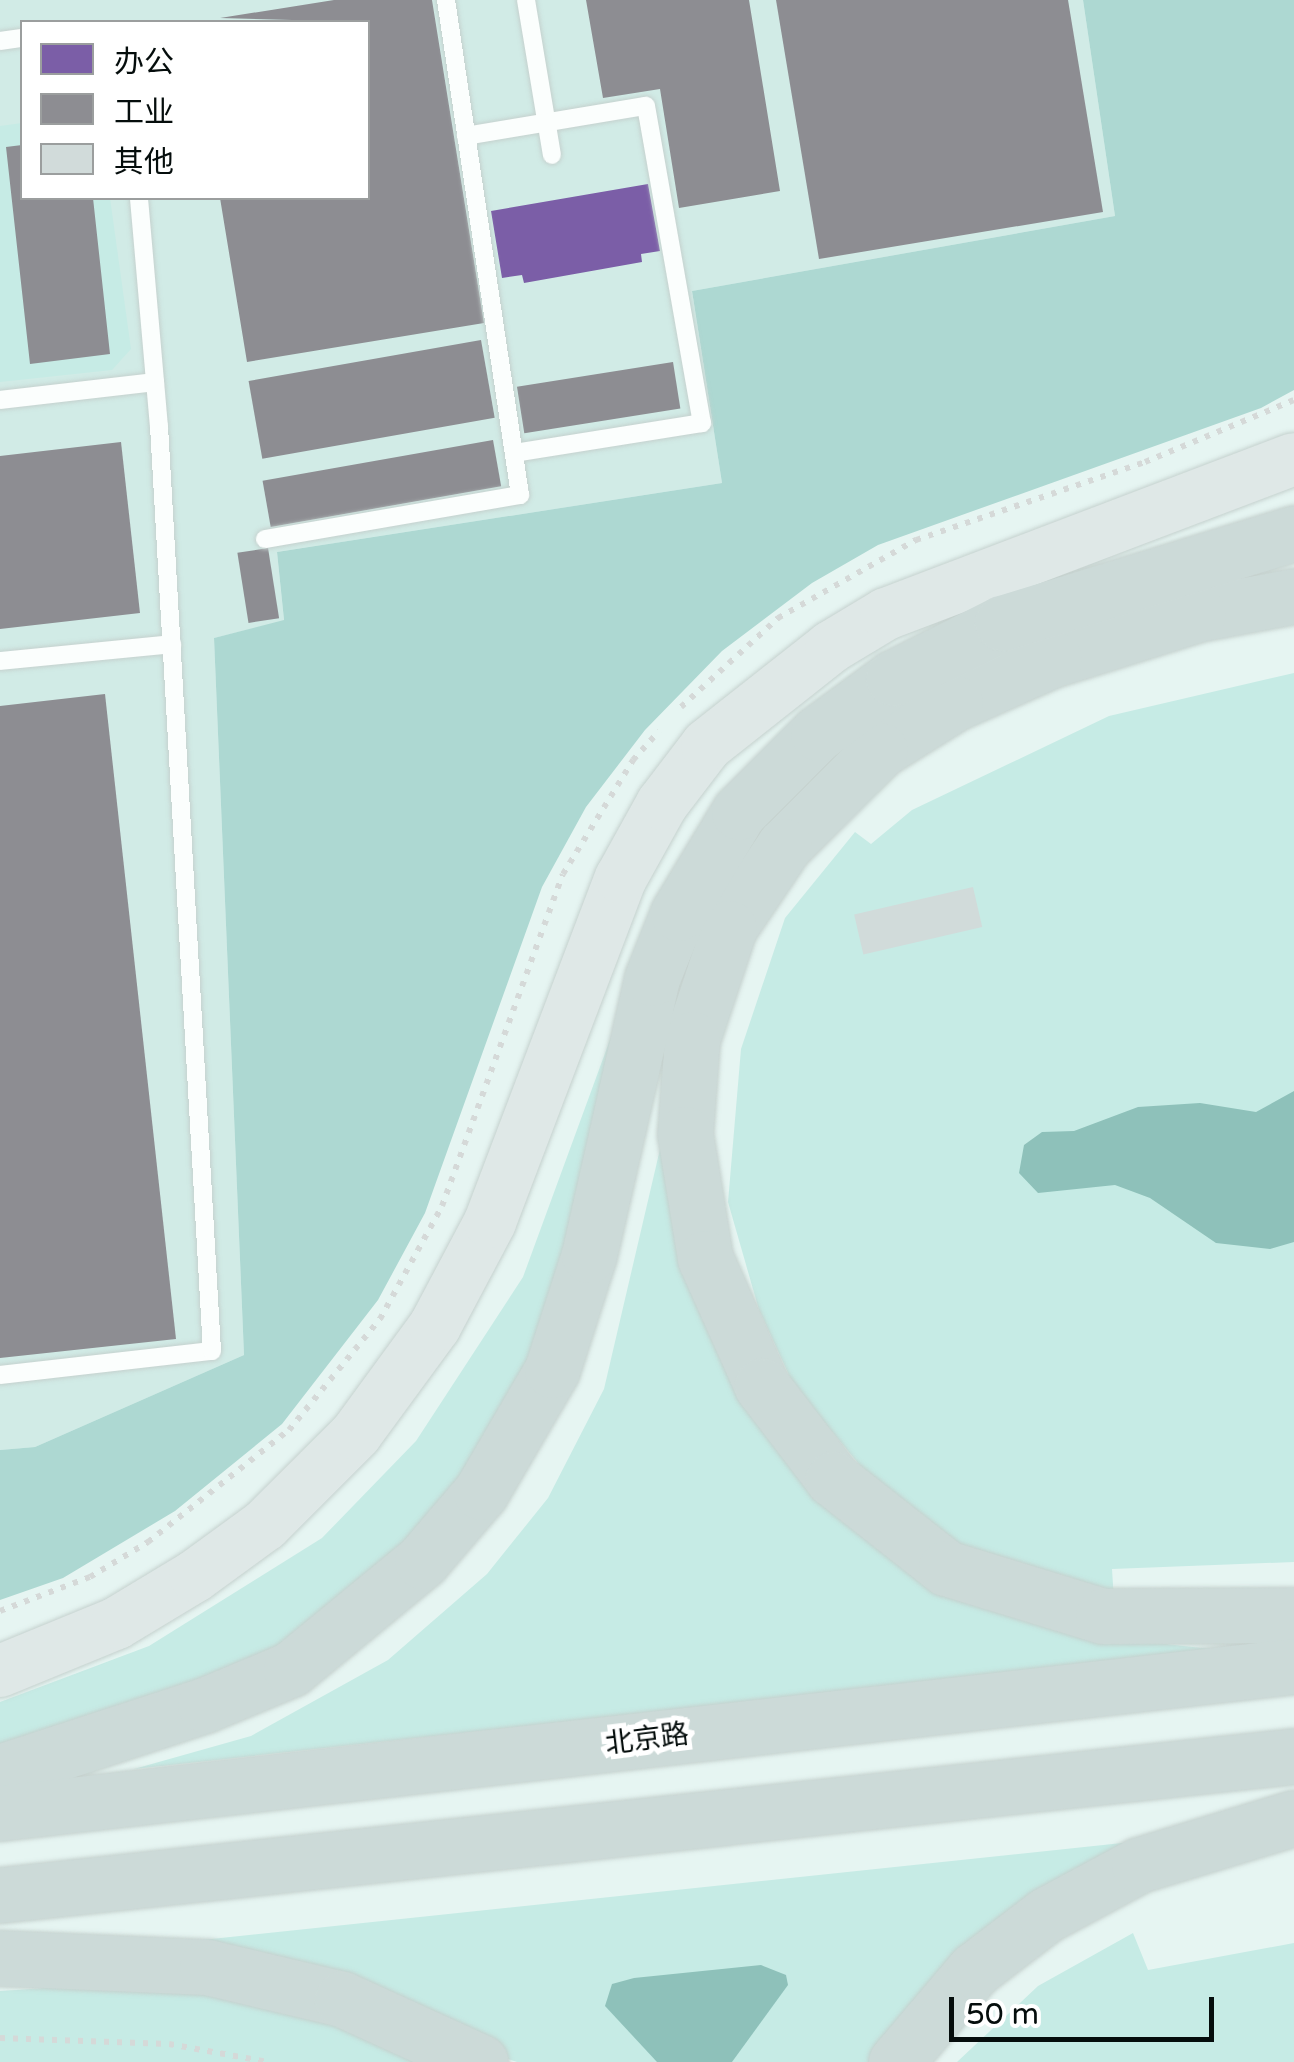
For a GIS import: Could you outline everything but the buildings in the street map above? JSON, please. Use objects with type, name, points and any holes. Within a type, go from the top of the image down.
[{"type":"highway","points":[[0,1772],[205,1706],[291,1669],[422,1561],[481,1492],[552,1370],[590,1254],[652,978],[678,913],[739,812],[818,732],[894,678],[1002,623],[1294,533]]},
{"type":"highway","points":[[1294,596],[1198,614],[1054,659],[955,703],[880,750],[784,846],[729,928],[692,1039],[685,1134],[705,1258],[762,1386],[833,1480],[946,1568],[1103,1616],[1294,1615]]},
{"type":"highway","name":"北京路","points":[[0,1813],[1279,1662]]},
{"type":"highway","points":[[0,1895],[1294,1756]]},
{"type":"highway","points":[[1235,1762],[1294,1772]]},
{"type":"highway","points":[[896,2062],[974,1970],[1046,1915],[1139,1865],[1294,1818]]},
{"type":"highway","points":[[0,1958],[207,1967],[342,2000],[480,2062]]},
{"type":"main road","points":[[0,1671],[118,1623],[196,1576],[265,1525],[356,1434],[435,1326],[490,1222],[622,878],[662,804],[707,745],[831,647],[886,614],[1294,459]]},
{"type":"lane","points":[[266,540],[520,495],[446,0]]},
{"type":"lane","points":[[526,0],[552,154]]},
{"type":"lane","points":[[466,136],[646,106],[702,423],[514,453]]},
{"type":"lane","points":[[0,1375],[212,1350],[156,382],[138,200]]},
{"type":"lane","points":[[0,400],[156,382]]},
{"type":"lane","points":[[0,661],[172,644]]},
{"type":"path","points":[[0,2038],[169,2044],[268,2062]]},
{"type":"shaded area","points":[[0,0],[1083,0],[1115,216],[692,291],[722,483],[277,552],[284,621],[214,638],[244,1355],[35,1447],[0,1450]]},
{"type":"shaded area","points":[[1083,0],[1294,0],[1294,390],[1261,408],[878,545],[812,583],[722,651],[645,730],[586,807],[542,887],[425,1213],[378,1300],[282,1424],[175,1511],[63,1578],[0,1600],[0,1450],[35,1447],[244,1355],[214,638],[284,620],[277,552],[722,483],[692,291],[1115,216]]},
{"type":"shaded area","points":[[20,123],[20,200],[110,200],[131,349],[112,370],[0,382],[0,126]]},
{"type":"shaded area","points":[[1294,673],[1294,1562],[1112,1569],[1114,1601],[953,1543],[878,1487],[794,1386],[759,1310],[728,1202],[741,1049],[785,918],[855,832],[871,844],[912,810],[1109,716]]},
{"type":"shaded area","points":[[644,947],[544,1371],[348,1619],[0,1758],[0,1702],[149,1646],[322,1538],[416,1441],[523,1277]]},
{"type":"shaded area","points":[[682,1055],[765,1426],[1067,1633],[1220,1650],[134,1769],[251,1736],[388,1660],[487,1574],[548,1498],[604,1389]]},
{"type":"shaded area","points":[[1294,1091],[1294,1242],[1270,1249],[1216,1243],[1150,1198],[1115,1185],[1038,1193],[1019,1173],[1024,1145],[1042,1132],[1074,1131],[1138,1107],[1200,1103],[1256,1112]]},
{"type":"shaded area","points":[[1188,1836],[881,2062],[517,2062],[174,1943]]},
{"type":"shaded area","points":[[1133,1933],[1148,1970],[1294,1943],[1294,2062],[957,2062],[1038,1986]]},
{"type":"shaded area","points":[[761,1965],[786,1975],[788,1985],[732,2062],[657,2062],[605,2006],[612,1984],[634,1978]]},
{"type":"shaded area","points":[[76,1986],[210,1994],[302,2010],[431,2062],[0,2062],[0,1991]]}]
